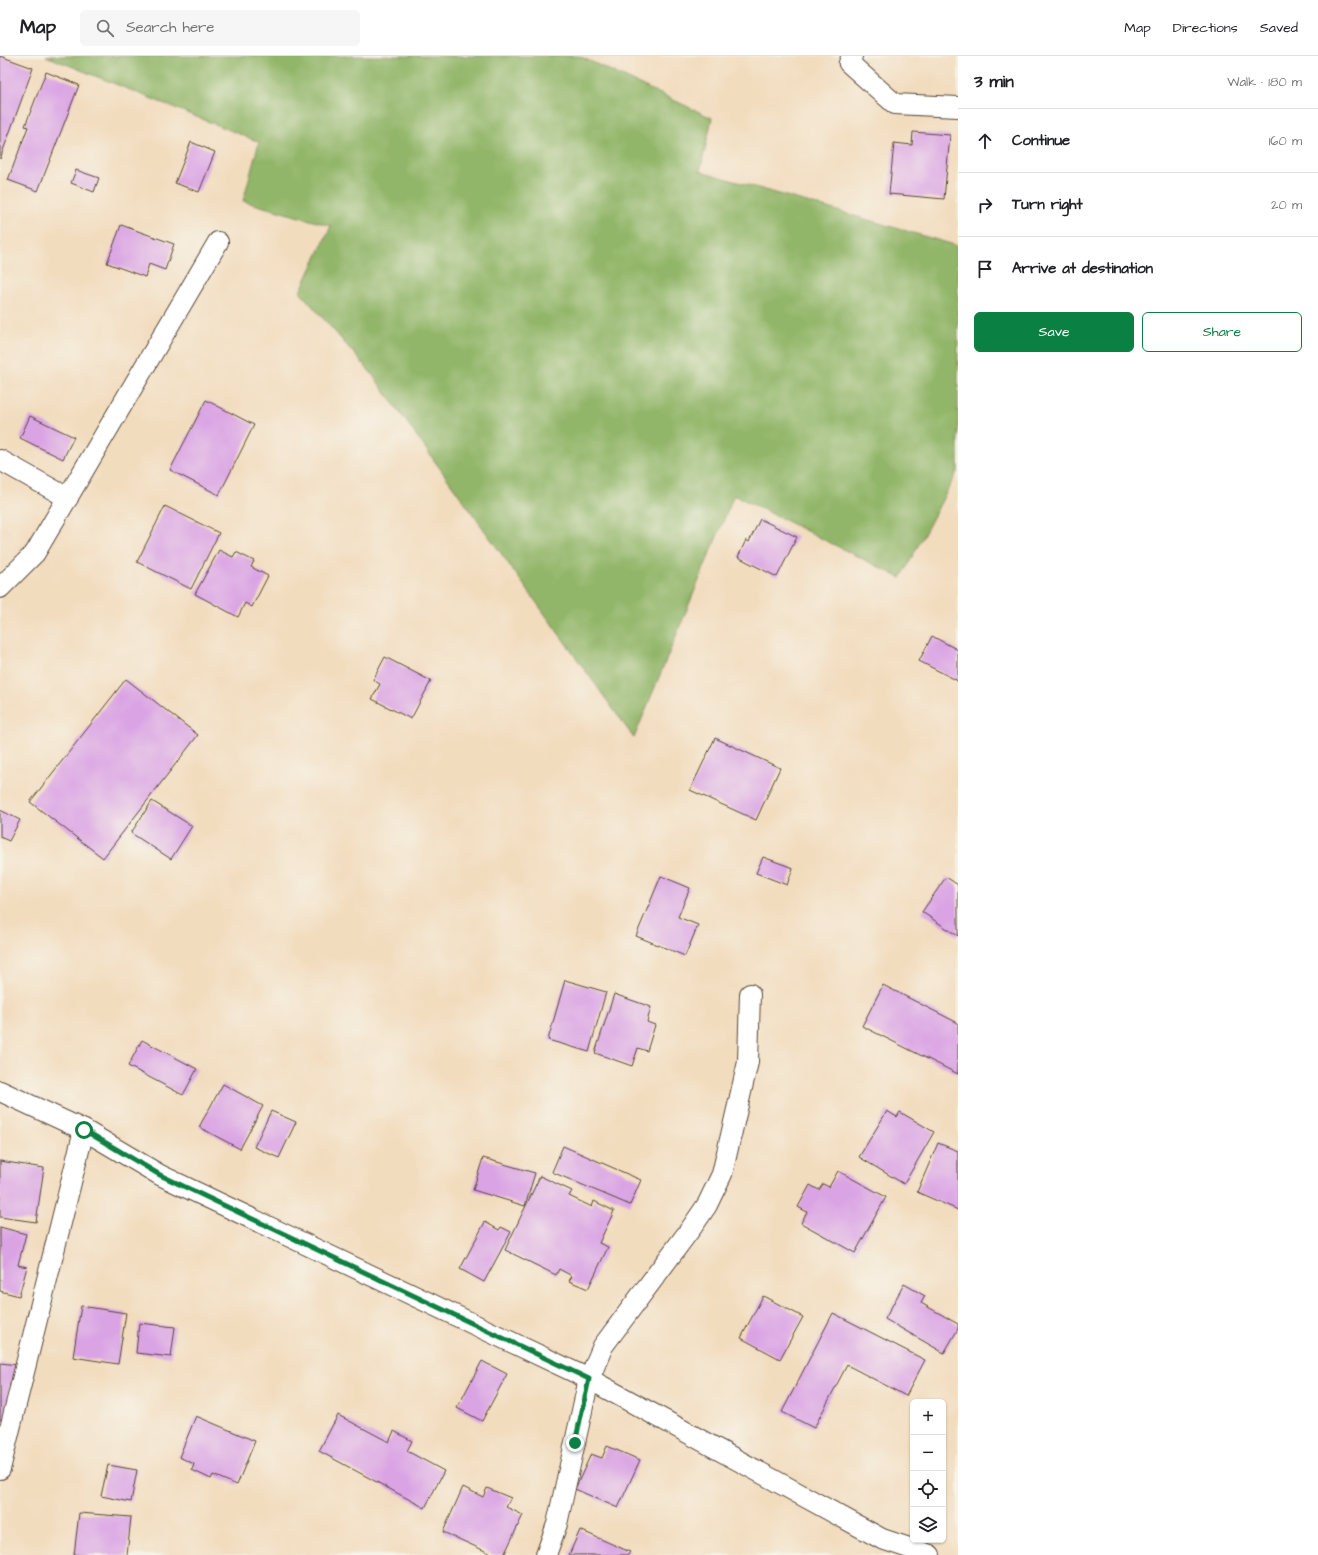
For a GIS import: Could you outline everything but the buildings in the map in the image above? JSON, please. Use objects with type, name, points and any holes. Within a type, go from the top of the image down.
[{"type":"street","points":[[852,56],[849,63],[895,104],[958,107]]},
{"type":"street","points":[[0,588],[35,553],[218,242]]},
{"type":"street","points":[[0,460],[68,498]]},
{"type":"street","points":[[546,1555],[557,1524],[589,1379],[602,1346],[692,1227],[707,1205],[722,1174],[748,1062],[750,994]]},
{"type":"street","points":[[0,1091],[84,1130],[160,1175],[589,1379],[882,1539],[930,1555]]},
{"type":"street","points":[[0,1469],[84,1130]]},
{"type":"green space","points":[[46,56],[579,56],[712,118],[700,171],[958,246],[958,470],[901,578],[734,495],[634,738],[372,374],[300,292],[331,226],[243,201],[259,142]]},
{"type":"route","points":[[84,1130],[160,1175],[589,1379],[575,1443]]}]
